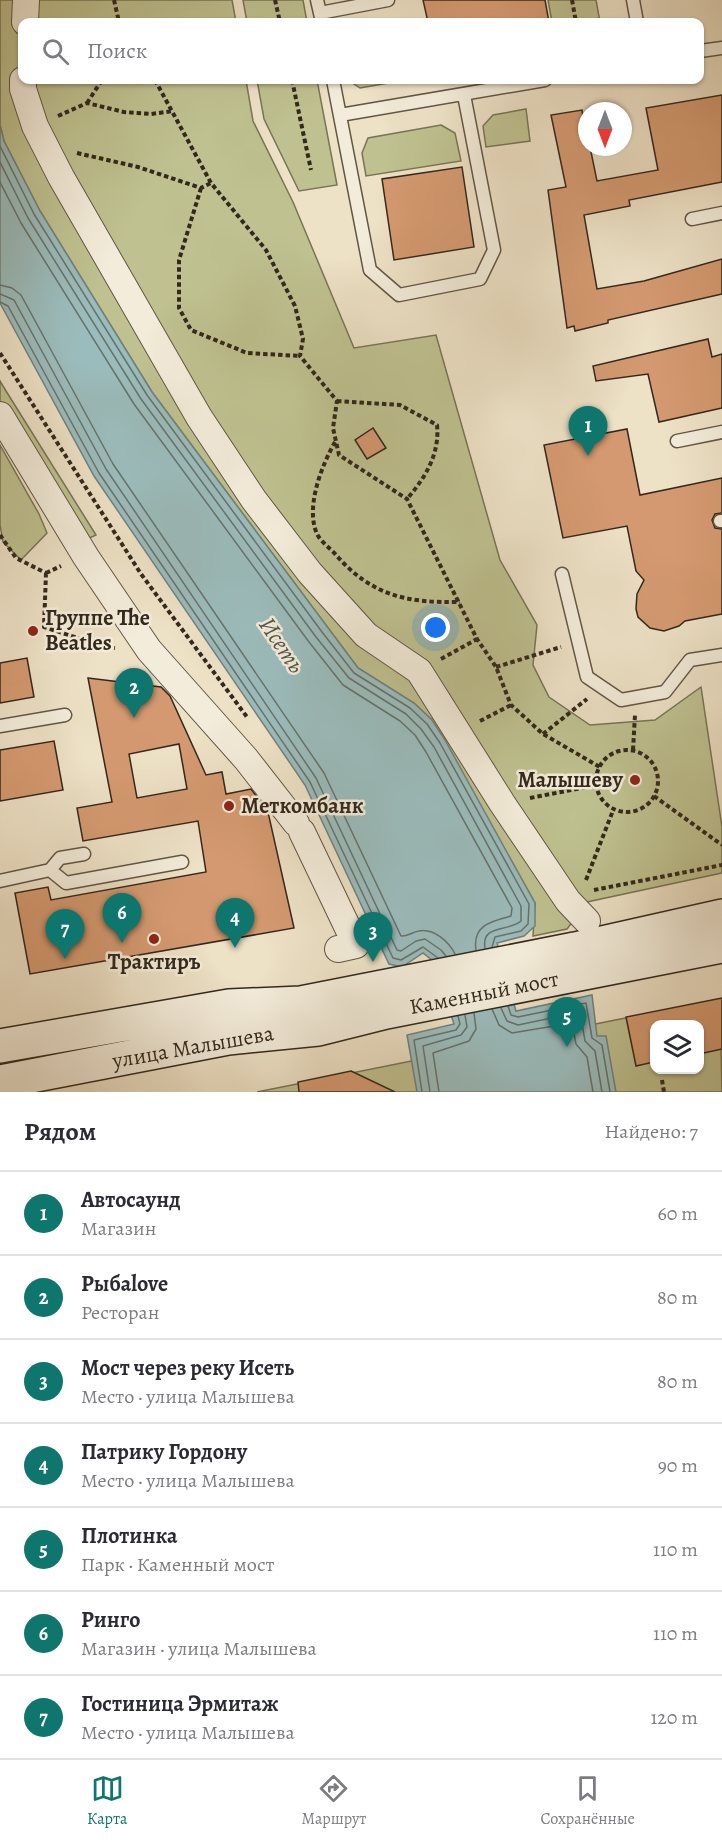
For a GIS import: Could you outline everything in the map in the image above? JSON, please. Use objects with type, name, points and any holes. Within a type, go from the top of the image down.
[{"type":"main road","points":[[581,948],[722,916]]},
{"type":"main road","points":[[581,948],[722,946]]},
{"type":"main road","name":"Каменный мост","points":[[383,999],[581,948]]},
{"type":"main road","name":"улица Малышева","points":[[0,1046],[229,1006],[383,999]]},
{"type":"main road","name":"улица Малышева","points":[[0,1082],[228,1038],[318,1029],[383,999]]},
{"type":"street","points":[[26,0],[26,18]]},
{"type":"street","points":[[23,84],[40,136],[199,417],[255,500],[310,573],[366,635],[419,671],[502,803],[568,901],[581,948]]},
{"type":"street","points":[[0,415],[86,557],[149,650],[246,759],[299,827],[356,945],[338,949]]},
{"type":"lane","points":[[317,0],[321,18],[388,0]]},
{"type":"lane","points":[[633,0],[636,18]]},
{"type":"lane","points":[[704,50],[722,48]]},
{"type":"lane","points":[[334,84],[370,270],[399,295],[480,279],[494,250],[464,95]]},
{"type":"lane","points":[[340,115],[523,84]]},
{"type":"lane","points":[[692,219],[722,213]]},
{"type":"lane","points":[[677,441],[722,432]]},
{"type":"lane","points":[[562,574],[587,677],[621,700],[665,692],[690,660],[722,655]]},
{"type":"lane","points":[[0,726],[65,715]]},
{"type":"lane","points":[[0,881],[50,870],[60,858],[84,854]]},
{"type":"lane","points":[[50,870],[66,883],[182,862]]},
{"type":"path","points":[[114,0],[118,18]]},
{"type":"path","points":[[275,0],[279,18]]},
{"type":"path","points":[[572,0],[575,18]]},
{"type":"path","points":[[40,136],[87,103],[99,84]]},
{"type":"path","points":[[157,84],[211,183],[266,250],[281,278],[298,317],[303,339],[300,356]]},
{"type":"path","points":[[293,84],[311,170]]},
{"type":"path","points":[[87,103],[124,112],[151,114],[173,111]]},
{"type":"path","points":[[40,136],[201,188],[211,183]]},
{"type":"path","points":[[201,188],[179,260],[179,308],[191,330],[247,352],[300,356],[338,401],[400,405],[437,425],[439,438],[426,476],[407,499]]},
{"type":"path","points":[[0,353],[141,574],[251,722]]},
{"type":"path","points":[[338,401],[333,428],[339,455],[407,499],[477,639],[496,667],[511,705],[543,734],[600,766]]},
{"type":"path","points":[[336,441],[321,466],[315,497],[318,534],[353,575],[390,595],[408,600],[460,602]]},
{"type":"path","points":[[0,535],[16,558],[46,573],[44,627],[105,647],[149,650]]},
{"type":"path","points":[[419,671],[477,639]]},
{"type":"path","points":[[496,667],[580,641]]},
{"type":"path","points":[[543,734],[602,687]]},
{"type":"path","points":[[633,750],[636,697]]},
{"type":"path","points":[[457,733],[511,705]]},
{"type":"path","points":[[633,750],[650,759],[656,768],[658,777],[654,796],[637,810],[625,812],[614,808],[600,794],[597,784],[600,766],[614,753],[633,750]]},
{"type":"path","points":[[502,803],[597,784]]},
{"type":"path","points":[[654,796],[722,844]]},
{"type":"path","points":[[581,948],[581,893],[614,808]]},
{"type":"path","points":[[581,893],[722,865]]},
{"type":"path","points":[[662,1080],[664,1092]]},
{"type":"green space","points":[[0,0],[232,0],[235,18],[18,18],[18,84],[247,84],[253,121],[293,202],[354,348],[436,335],[500,560],[537,625],[533,665],[549,697],[590,725],[655,720],[701,687],[722,827],[722,873],[587,902],[567,929],[533,936],[535,903],[432,720],[414,703],[358,668],[152,392],[40,211],[4,141],[0,125]]},
{"type":"green space","points":[[243,0],[303,0],[306,18],[246,18]]},
{"type":"green space","points":[[548,0],[596,0],[599,18],[551,18]]},
{"type":"green space","points":[[258,84],[318,84],[337,185],[299,191],[264,119]]},
{"type":"green space","points":[[354,84],[383,84],[360,88]]},
{"type":"green space","points":[[526,109],[530,141],[486,147],[483,126],[493,115]]},
{"type":"green space","points":[[441,125],[455,133],[461,161],[366,176],[362,153],[368,138]]},
{"type":"green space","points":[[0,381],[96,535],[81,542],[70,526],[0,402]]},
{"type":"green space","points":[[0,445],[39,514],[47,533],[21,560],[3,542],[0,525]]},
{"type":"green space","points":[[720,999],[722,1092],[257,1092]]},
{"type":"water","name":"Исеть","points":[[0,125],[4,141],[40,211],[152,392],[358,668],[414,703],[432,720],[445,740],[535,903],[535,926],[524,936],[497,943],[516,1011],[592,995],[597,1036],[606,1036],[616,1092],[417,1092],[407,1035],[454,1024],[433,961],[423,953],[402,967],[389,964],[305,785],[94,476],[0,303]]},
{"type":"building","points":[[423,0],[545,0],[548,18],[427,18]]},
{"type":"building","points":[[722,95],[722,182],[629,200],[630,206],[584,215],[597,289],[644,281],[722,259],[722,294],[608,320],[608,323],[575,331],[574,326],[567,328],[548,190],[566,187],[551,115],[578,111],[578,156],[592,156],[597,181],[658,170],[646,108]]},
{"type":"building","points":[[462,167],[474,247],[394,260],[382,179]]},
{"type":"building","points":[[708,339],[712,357],[722,354],[722,408],[659,422],[648,374],[596,381],[593,366]]},
{"type":"building","points":[[373,428],[386,448],[367,459],[355,440]]},
{"type":"building","points":[[627,429],[640,495],[722,478],[722,513],[715,514],[712,520],[715,528],[722,529],[722,614],[685,621],[679,626],[664,631],[650,628],[638,617],[636,609],[637,594],[644,580],[636,571],[627,526],[563,538],[544,445]]},
{"type":"building","points":[[27,658],[34,697],[0,703],[0,663]]},
{"type":"building","points":[[88,678],[161,687],[170,696],[206,775],[222,772],[226,794],[251,789],[268,812],[294,928],[30,974],[15,893],[48,887],[51,900],[206,872],[198,821],[83,841],[77,808],[112,802]],"holes":[[[179,744],[187,789],[137,798],[129,754]]]},
{"type":"building","points":[[54,741],[63,790],[0,801],[0,750]]},
{"type":"building","points":[[722,998],[722,1049],[704,1053],[704,1020],[650,1020],[650,1063],[636,1066],[626,1017]]},
{"type":"building","points":[[351,1071],[395,1092],[299,1092],[298,1082]]},
{"type":"place","name":"Автосаунд","points":[[588,456]]},
{"type":"place","name":"Группе The Beatles","points":[[33,631]]},
{"type":"place","name":"Рыбаlove","points":[[134,718]]},
{"type":"place","name":"Малышеву","points":[[635,780]]},
{"type":"place","name":"Меткомбанк","points":[[229,806]]},
{"type":"place","name":"Трактиръ","points":[[154,939]]},
{"type":"place","name":"Ринго","points":[[122,943]]},
{"type":"place","name":"Патрику Гордону","points":[[235,948]]},
{"type":"place","name":"Гостиница Эрмитаж","points":[[65,959]]},
{"type":"place","name":"Мост через реку Исеть","points":[[373,962]]},
{"type":"place","name":"Плотинка","points":[[567,1047]]}]
